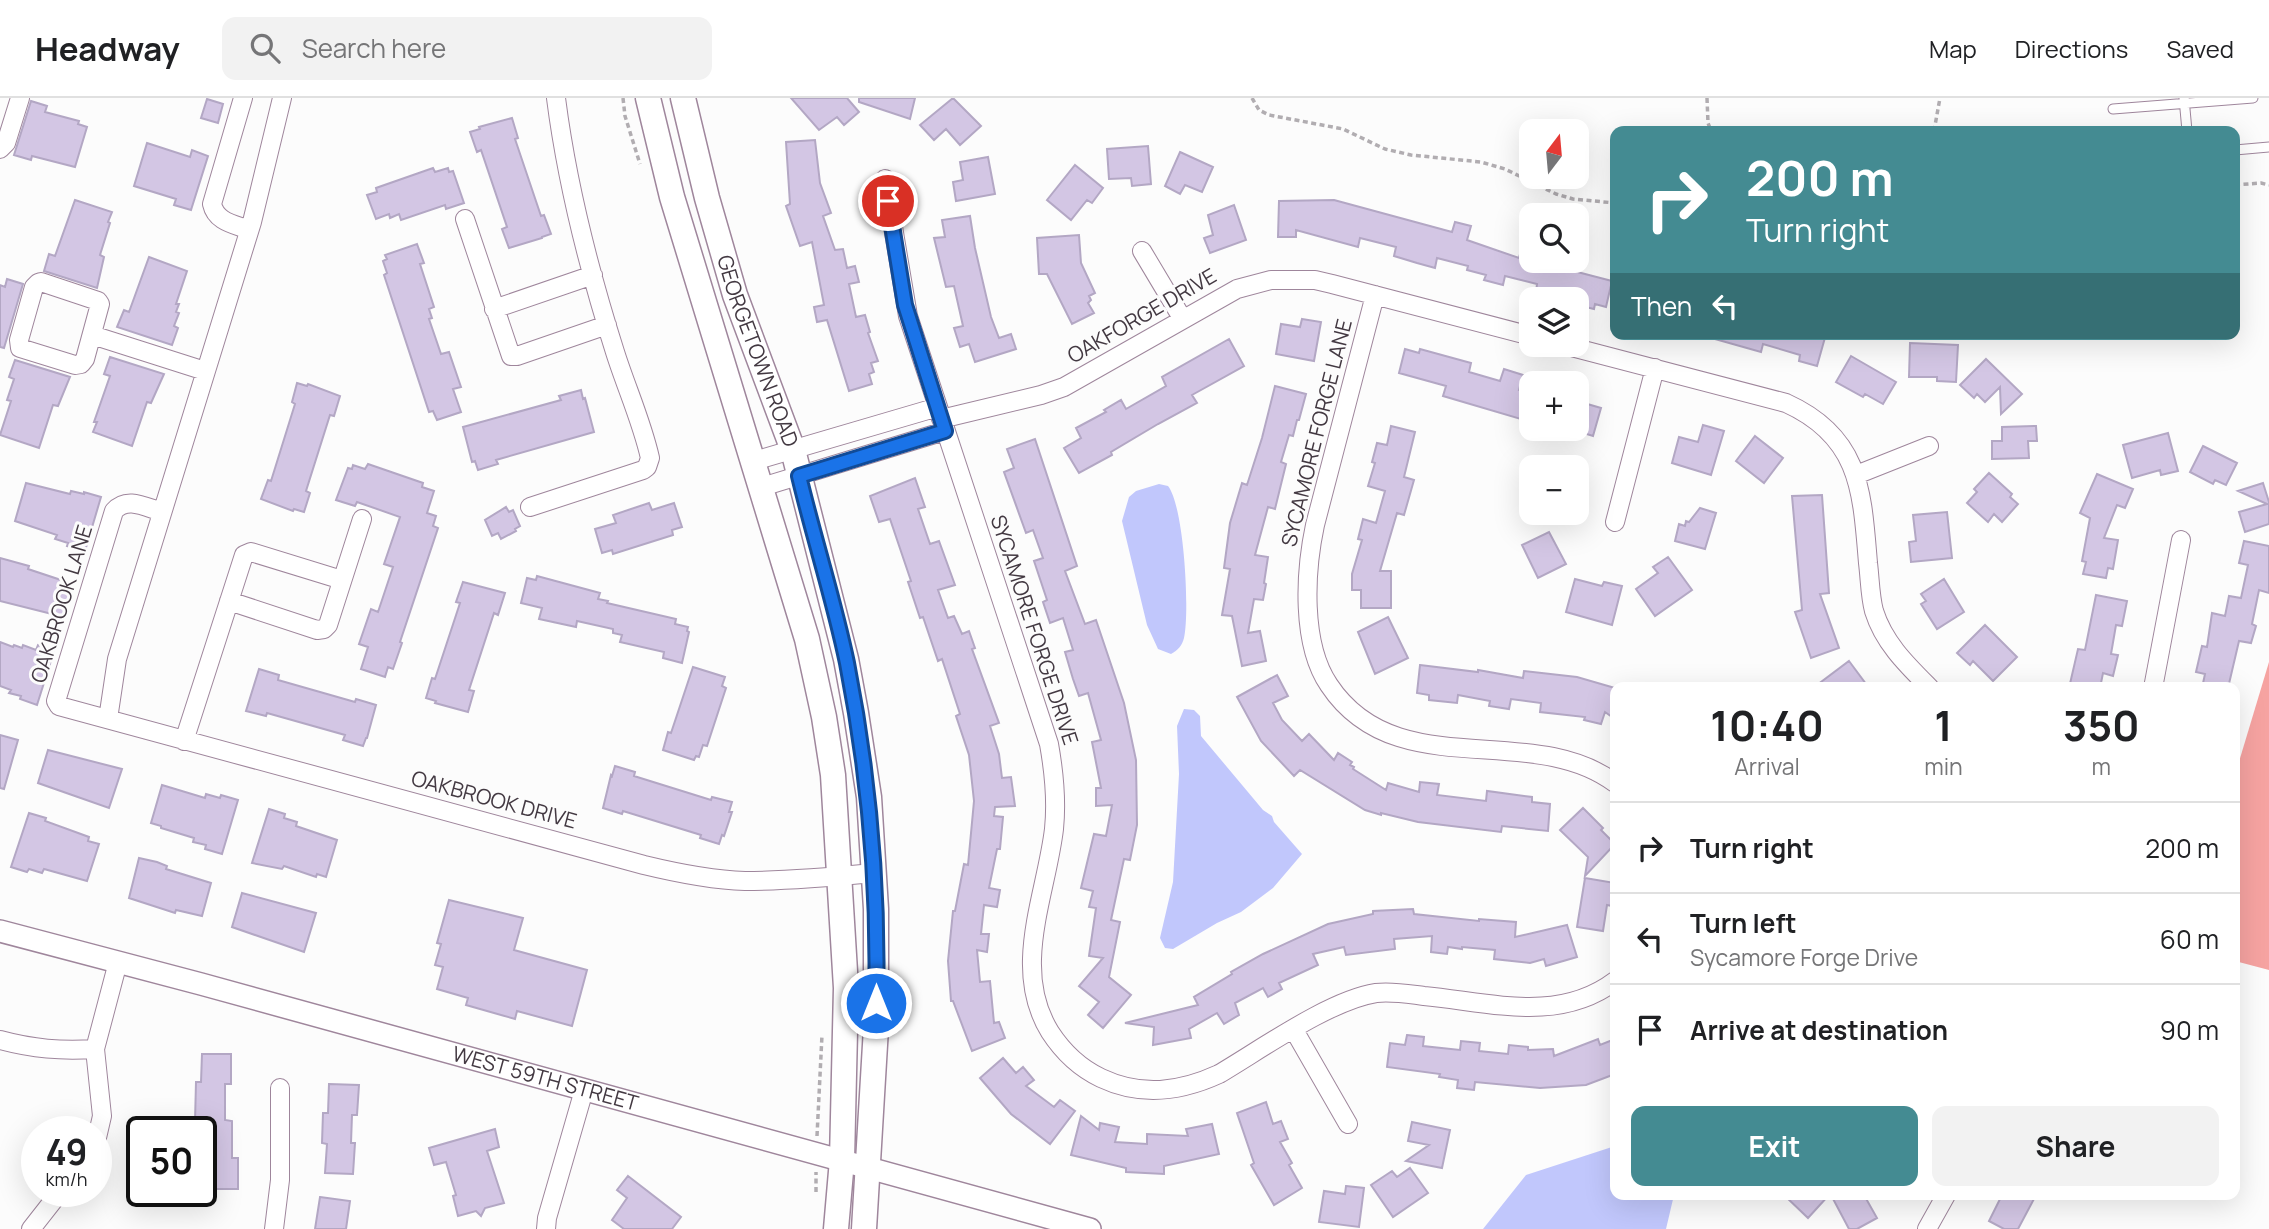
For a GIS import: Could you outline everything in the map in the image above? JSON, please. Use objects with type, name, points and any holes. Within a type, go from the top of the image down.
[{"type":"main road","name":"GEORGETOWN ROAD","points":[[648,98],[672,197],[807,639],[824,717],[833,775],[846,988],[842,1160],[836,1229]]},
{"type":"main road","name":"GEORGETOWN ROAD","points":[[683,98],[707,198],[735,295],[793,450],[846,659],[856,713],[869,797],[877,979],[864,1229]]},
{"type":"street","points":[[0,149],[6,143],[20,98]]},
{"type":"street","points":[[243,98],[212,204],[220,219],[249,230]]},
{"type":"street","points":[[108,719],[117,659],[249,230],[282,98]]},
{"type":"street","points":[[530,507],[643,470],[649,465],[649,455],[593,275],[556,98]]},
{"type":"street","name":"SYCAMORE FORGE DRIVE","points":[[885,179],[905,305],[1049,744],[1055,785],[1054,828],[1031,968],[1036,1001],[1045,1024],[1059,1045],[1091,1073],[1121,1087],[1146,1091],[1172,1090],[1204,1081],[1294,1030]]},
{"type":"street","points":[[465,219],[509,354],[514,357],[607,326]]},
{"type":"street","points":[[1142,251],[1182,318]]},
{"type":"street","points":[[494,309],[593,275]]},
{"type":"street","name":"OAKFORGE DRIVE","points":[[754,461],[793,450],[941,419],[1064,387],[1229,292],[1271,280],[1315,281],[1519,333]]},
{"type":"street","points":[[41,282],[98,301],[100,307],[92,335],[81,364],[75,365],[20,348],[19,340],[36,285],[41,282]]},
{"type":"street","name":"SYCAMORE FORGE LANE","points":[[1375,295],[1315,525],[1311,551],[1310,637],[1324,678],[1350,711],[1371,726],[1395,737],[1420,743],[1563,759],[1584,766],[1610,780]]},
{"type":"street","points":[[92,335],[205,371]]},
{"type":"street","points":[[1589,351],[1770,398],[1801,410],[1816,420],[1839,444],[1856,475],[1862,498],[1874,610],[1880,626],[1893,649],[1924,682]]},
{"type":"street","points":[[1615,522],[1655,368]]},
{"type":"street","points":[[762,487],[799,476],[941,419]]},
{"type":"street","points":[[1856,475],[1929,446]]},
{"type":"street","name":"OAKBROOK LANE","points":[[108,719],[59,706],[56,701],[114,511],[122,503],[129,503],[162,512]]},
{"type":"street","points":[[229,601],[317,630],[324,629],[328,625],[362,519]]},
{"type":"street","points":[[2154,682],[2181,540]]},
{"type":"street","points":[[184,741],[243,558],[251,552],[342,580]]},
{"type":"street","name":"OAKBROOK DRIVE","points":[[108,719],[683,874],[746,881],[804,880],[874,873]]},
{"type":"street","name":"WEST 59TH STREET","points":[[0,931],[1090,1229]]},
{"type":"street","points":[[102,1116],[95,1049],[118,962]]},
{"type":"street","points":[[1348,1124],[1294,1030],[1345,1003],[1376,993],[1392,992],[1525,1007],[1551,1007],[1584,999],[1610,984]]},
{"type":"street","points":[[0,1040],[38,1049],[95,1049]]},
{"type":"street","points":[[274,1229],[280,1180],[280,1088]]},
{"type":"street","points":[[545,1229],[583,1090]]},
{"type":"street","points":[[1927,1229],[1943,1200]]},
{"type":"street","points":[[31,1229],[49,1207]]},
{"type":"lane","points":[[2113,108],[2253,98]]},
{"type":"lane","points":[[2184,101],[2186,126]]},
{"type":"lane","points":[[2240,150],[2269,147]]},
{"type":"path","points":[[622,98],[642,168]]},
{"type":"path","points":[[1252,98],[1259,110],[1269,115],[1343,129],[1385,149],[1411,155],[1481,162],[1505,169],[1556,194],[1573,199],[1610,203]]},
{"type":"path","points":[[1707,98],[1709,126]]},
{"type":"path","points":[[1935,126],[1940,98]]},
{"type":"path","points":[[2240,185],[2269,185]]},
{"type":"path","points":[[816,1154],[822,1029]]},
{"type":"shaded area","points":[[2269,662],[2269,970],[2240,962],[2240,758]]},
{"type":"water","points":[[1159,484],[1168,486],[1174,497],[1184,559],[1186,625],[1182,643],[1171,654],[1158,649],[1147,625],[1122,521],[1129,497],[1136,491]]},
{"type":"water","points":[[1184,709],[1194,710],[1200,716],[1201,736],[1302,854],[1273,888],[1241,912],[1173,949],[1165,948],[1160,938],[1173,882],[1179,774],[1177,726]]},
{"type":"water","points":[[1610,1148],[1610,1200],[1673,1200],[1666,1229],[1483,1229],[1526,1175]]},
{"type":"building","points":[[791,98],[847,98],[859,112],[844,125],[837,117],[819,130]]},
{"type":"building","points":[[859,98],[915,98],[910,119],[859,102]]},
{"type":"building","points":[[953,98],[981,126],[960,145],[946,129],[934,140],[920,125]]},
{"type":"building","points":[[207,99],[223,104],[218,123],[201,118]]},
{"type":"building","points":[[31,101],[47,106],[45,112],[79,121],[78,124],[87,127],[75,167],[32,156],[31,160],[14,155]]},
{"type":"building","points":[[512,118],[518,138],[515,139],[541,216],[544,215],[551,234],[509,248],[502,229],[507,227],[481,150],[477,152],[470,132]]},
{"type":"building","points":[[815,140],[820,183],[831,213],[823,216],[835,250],[843,249],[847,268],[855,266],[859,282],[849,284],[856,317],[865,315],[878,361],[871,363],[874,372],[869,374],[872,384],[849,391],[827,320],[817,322],[814,307],[824,305],[812,242],[800,246],[786,206],[790,204],[786,142]]},
{"type":"building","points":[[147,143],[190,157],[192,150],[208,156],[191,210],[174,205],[176,199],[134,186]]},
{"type":"building","points":[[1148,146],[1151,184],[1132,186],[1131,178],[1109,179],[1107,149]]},
{"type":"building","points":[[1180,152],[1213,167],[1202,192],[1185,185],[1180,194],[1165,186]]},
{"type":"building","points":[[988,157],[995,194],[956,201],[953,182],[963,180],[960,162]]},
{"type":"building","points":[[1075,165],[1103,188],[1092,203],[1087,200],[1071,220],[1047,200]]},
{"type":"building","points":[[433,168],[435,172],[448,168],[449,172],[453,171],[464,203],[446,209],[445,205],[401,220],[399,214],[390,218],[389,214],[376,219],[367,195],[377,192],[376,188]]},
{"type":"building","points":[[75,200],[112,212],[100,255],[104,257],[97,288],[44,271],[49,254],[55,256]]},
{"type":"building","points":[[1334,200],[1452,232],[1455,222],[1471,226],[1467,240],[1519,258],[1519,273],[1581,273],[1610,280],[1610,290],[1606,307],[1595,304],[1594,309],[1589,308],[1589,287],[1537,287],[1537,284],[1505,276],[1503,285],[1484,280],[1486,275],[1467,270],[1468,266],[1437,258],[1435,268],[1394,256],[1396,247],[1360,238],[1358,247],[1296,230],[1296,237],[1278,237],[1279,201]]},
{"type":"building","points":[[1234,205],[1246,240],[1210,253],[1204,238],[1213,235],[1208,215]]},
{"type":"building","points":[[970,216],[991,317],[999,338],[1011,334],[1016,349],[975,362],[969,344],[960,347],[954,328],[963,326],[954,286],[946,287],[934,238],[945,237],[942,220]]},
{"type":"building","points":[[1079,235],[1081,263],[1095,293],[1089,296],[1091,300],[1088,303],[1094,313],[1072,324],[1047,274],[1039,274],[1037,238]]},
{"type":"building","points":[[417,244],[424,263],[420,264],[434,307],[429,309],[432,318],[429,319],[441,354],[449,352],[461,387],[453,389],[461,412],[437,420],[433,411],[429,412],[384,275],[387,273],[383,261],[387,259],[385,255]]},
{"type":"building","points":[[149,257],[187,271],[176,304],[179,304],[176,312],[179,313],[174,326],[178,328],[172,345],[117,327],[124,310],[129,312]]},
{"type":"building","points":[[7,279],[23,284],[4,348],[0,347],[0,285],[5,287]]},
{"type":"building","points":[[1302,319],[1321,322],[1314,361],[1276,354],[1281,324],[1300,327]]},
{"type":"building","points":[[1229,339],[1244,366],[1192,395],[1197,403],[1079,473],[1064,448],[1081,438],[1076,428],[1106,412],[1104,410],[1121,400],[1126,409],[1166,386],[1162,377]]},
{"type":"building","points":[[1719,340],[1824,340],[1817,366],[1799,361],[1800,355],[1763,344],[1761,352]]},
{"type":"building","points":[[1910,343],[1958,345],[1956,382],[1937,381],[1937,377],[1909,377]]},
{"type":"building","points":[[1405,349],[1419,353],[1420,349],[1471,363],[1469,372],[1500,381],[1504,369],[1519,374],[1519,418],[1443,396],[1446,386],[1399,373]]},
{"type":"building","points":[[1851,356],[1896,382],[1883,404],[1865,394],[1863,397],[1836,382]]},
{"type":"building","points":[[110,357],[164,374],[151,403],[147,402],[132,446],[93,432],[110,376],[104,374]]},
{"type":"building","points":[[1986,359],[2022,394],[2001,414],[2000,387],[1985,402],[1977,394],[1974,398],[1960,385]]},
{"type":"building","points":[[15,360],[70,377],[58,406],[53,405],[39,448],[0,435],[11,401],[7,400],[14,379],[9,377]]},
{"type":"building","points":[[297,383],[308,384],[340,396],[334,416],[330,415],[306,491],[310,493],[304,512],[293,511],[261,499],[268,480],[271,481],[295,404],[292,402]]},
{"type":"building","points":[[1275,386],[1306,394],[1299,420],[1293,436],[1289,435],[1281,462],[1286,464],[1275,509],[1268,507],[1255,555],[1268,557],[1266,584],[1263,600],[1254,599],[1248,633],[1260,631],[1266,661],[1242,666],[1232,616],[1222,615],[1230,569],[1224,568],[1230,523],[1242,483],[1247,485]]},
{"type":"building","points":[[581,390],[594,432],[496,460],[498,464],[478,470],[475,461],[472,462],[463,427],[561,400],[559,396]]},
{"type":"building","points":[[1589,404],[1601,408],[1593,436],[1589,435]]},
{"type":"building","points":[[1703,425],[1724,431],[1711,475],[1672,463],[1679,437],[1698,442]]},
{"type":"building","points":[[1391,426],[1415,432],[1404,477],[1414,480],[1404,515],[1397,513],[1380,571],[1391,571],[1391,608],[1361,608],[1361,590],[1352,590],[1352,574],[1362,540],[1358,539],[1363,519],[1376,523],[1385,491],[1368,486],[1375,463],[1372,462],[1377,443],[1387,445]]},
{"type":"building","points":[[2036,426],[2037,441],[2028,441],[2029,458],[1992,459],[1992,441],[2002,441],[2002,427]]},
{"type":"building","points":[[2168,433],[2178,471],[2161,475],[2160,470],[2132,478],[2123,445]]},
{"type":"building","points":[[1755,436],[1783,458],[1764,483],[1736,461]]},
{"type":"building","points":[[1035,439],[1077,566],[1065,571],[1085,624],[1096,620],[1124,703],[1136,760],[1137,825],[1130,860],[1124,859],[1111,920],[1120,922],[1109,977],[1131,995],[1103,1028],[1088,1015],[1099,1002],[1079,986],[1103,958],[1089,956],[1096,908],[1089,907],[1093,891],[1081,888],[1094,834],[1106,836],[1112,805],[1096,806],[1096,788],[1101,788],[1092,742],[1101,740],[1088,693],[1079,696],[1073,679],[1065,652],[1073,650],[1063,618],[1050,623],[1043,602],[1047,600],[1034,561],[1043,558],[1033,530],[1026,533],[1004,472],[1014,468],[1007,449]]},
{"type":"building","points":[[2203,446],[2237,463],[2226,485],[2215,480],[2213,484],[2190,472]]},
{"type":"building","points":[[368,464],[423,483],[422,487],[434,491],[427,513],[436,516],[433,526],[438,528],[393,669],[388,667],[385,677],[361,669],[368,647],[359,644],[371,609],[378,612],[393,567],[384,564],[400,517],[357,502],[355,506],[336,500],[348,468],[352,469],[353,465],[365,469]]},
{"type":"building","points":[[1989,473],[2012,494],[2010,497],[2018,504],[2002,522],[1994,514],[1988,522],[1967,503],[1977,492],[1974,489]]},
{"type":"building","points":[[2097,474],[2133,489],[2125,508],[2117,505],[2104,538],[2118,540],[2113,569],[2108,568],[2106,578],[2083,574],[2086,562],[2082,561],[2090,518],[2080,513]]},
{"type":"building","points":[[915,478],[925,507],[918,509],[930,544],[939,541],[955,585],[938,590],[948,618],[954,616],[962,634],[969,631],[975,648],[972,649],[999,723],[990,726],[999,754],[1002,778],[1011,777],[1015,806],[995,807],[994,816],[1003,817],[1000,849],[997,849],[989,888],[1000,890],[997,907],[984,905],[981,934],[989,934],[987,952],[977,950],[980,982],[990,981],[994,1023],[999,1022],[1005,1038],[972,1051],[951,1001],[948,961],[953,911],[964,864],[968,865],[974,801],[969,755],[956,716],[960,714],[942,659],[938,661],[923,617],[920,618],[908,582],[911,581],[890,519],[879,522],[870,496]]},
{"type":"building","points":[[26,483],[70,494],[71,491],[84,492],[101,497],[85,551],[67,546],[68,543],[55,539],[57,535],[15,521]]},
{"type":"building","points":[[2263,483],[2269,502],[2269,524],[2245,532],[2239,512],[2267,504],[2238,491]]},
{"type":"building","points":[[1822,495],[1829,593],[1820,594],[1839,648],[1811,658],[1795,612],[1802,610],[1792,496]]},
{"type":"building","points":[[649,503],[652,510],[674,503],[682,527],[672,530],[673,535],[613,554],[612,550],[602,553],[595,529],[616,523],[613,515]]},
{"type":"building","points":[[506,507],[509,512],[513,510],[520,526],[501,539],[498,533],[492,536],[485,520]]},
{"type":"building","points":[[1700,508],[1716,513],[1705,549],[1675,541],[1679,524],[1685,526],[1686,521],[1689,522]]},
{"type":"building","points":[[1947,512],[1952,558],[1911,562],[1909,542],[1916,541],[1913,515]]},
{"type":"building","points":[[1549,532],[1566,564],[1538,578],[1522,545]]},
{"type":"building","points":[[2244,541],[2269,546],[2269,593],[2259,590],[2252,624],[2256,626],[2251,643],[2239,641],[2229,682],[2203,682],[2205,674],[2196,672],[2202,646],[2207,647],[2212,613],[2225,616],[2229,596],[2241,598],[2248,565],[2239,563]]},
{"type":"building","points":[[1668,557],[1692,590],[1655,616],[1636,589],[1658,573],[1653,567]]},
{"type":"building","points":[[0,558],[29,566],[28,569],[73,584],[64,617],[0,601]]},
{"type":"building","points":[[537,576],[600,593],[598,599],[608,601],[607,603],[676,619],[675,624],[688,627],[689,632],[682,663],[663,658],[664,652],[620,642],[622,635],[613,633],[613,629],[577,621],[576,627],[539,619],[542,608],[521,603],[527,578],[536,580]]},
{"type":"building","points":[[1575,579],[1602,586],[1604,582],[1622,586],[1612,625],[1566,612]]},
{"type":"building","points":[[1944,579],[1964,612],[1937,629],[1921,604],[1926,601],[1921,594]]},
{"type":"building","points":[[463,582],[505,593],[498,615],[494,613],[469,690],[474,691],[468,712],[426,698],[460,603],[456,602]]},
{"type":"building","points":[[2096,595],[2127,601],[2122,626],[2116,625],[2111,654],[2118,655],[2113,676],[2103,673],[2101,682],[2070,682],[2078,649],[2085,650]]},
{"type":"building","points":[[1388,617],[1408,658],[1375,674],[1358,632]]},
{"type":"building","points":[[1985,625],[2017,657],[1993,681],[1973,661],[1970,665],[1957,653]]},
{"type":"building","points":[[0,642],[36,650],[38,645],[54,651],[37,705],[20,699],[21,696],[9,693],[11,690],[0,686]]},
{"type":"building","points":[[1849,661],[1865,682],[1821,682]]},
{"type":"building","points":[[1420,665],[1478,670],[1523,678],[1524,671],[1577,677],[1610,687],[1610,716],[1605,712],[1601,724],[1584,720],[1585,717],[1540,712],[1541,703],[1511,699],[1509,709],[1489,706],[1490,701],[1458,695],[1457,703],[1429,700],[1429,695],[1417,693]]},
{"type":"building","points":[[693,667],[725,677],[722,686],[726,688],[707,746],[703,745],[699,757],[696,756],[694,760],[663,750]]},
{"type":"building","points":[[259,669],[279,675],[278,680],[355,702],[356,699],[376,705],[363,746],[343,740],[345,735],[267,713],[266,716],[246,711]]},
{"type":"building","points":[[1277,675],[1288,696],[1273,703],[1282,720],[1302,741],[1309,734],[1334,760],[1338,753],[1352,762],[1350,765],[1353,769],[1386,790],[1388,783],[1419,792],[1420,782],[1439,784],[1437,795],[1486,801],[1487,791],[1532,797],[1532,802],[1550,804],[1548,831],[1502,826],[1501,832],[1381,815],[1365,810],[1300,770],[1294,776],[1261,741],[1237,697]]},
{"type":"building","points":[[0,735],[18,740],[4,789],[0,788]]},
{"type":"building","points":[[48,750],[122,769],[109,808],[38,783]]},
{"type":"building","points":[[615,766],[635,772],[634,776],[711,800],[712,797],[732,802],[729,812],[732,812],[719,844],[700,838],[701,835],[623,811],[622,814],[603,808]]},
{"type":"building","points":[[162,785],[205,798],[206,794],[238,800],[222,854],[205,849],[206,845],[193,842],[194,838],[151,823]]},
{"type":"building","points":[[1583,808],[1603,828],[1601,830],[1610,839],[1610,849],[1585,876],[1588,857],[1560,830]]},
{"type":"building","points":[[269,809],[285,814],[284,818],[297,822],[296,826],[337,840],[326,877],[317,874],[316,877],[284,866],[282,869],[252,863]]},
{"type":"building","points":[[29,813],[89,837],[88,841],[99,844],[87,881],[44,869],[42,873],[11,867]]},
{"type":"building","points":[[139,858],[157,862],[167,866],[166,869],[211,883],[202,916],[176,910],[175,913],[129,898]]},
{"type":"building","points":[[1585,878],[1610,882],[1610,906],[1607,905],[1603,931],[1577,927]]},
{"type":"building","points":[[242,893],[316,913],[304,952],[232,927]]},
{"type":"building","points":[[449,900],[523,918],[514,950],[587,970],[572,1026],[517,1011],[515,1019],[466,1005],[468,998],[437,989],[443,967],[435,965],[441,944],[437,943]]},
{"type":"building","points":[[1413,909],[1414,914],[1516,922],[1515,937],[1567,925],[1577,957],[1546,966],[1544,959],[1530,963],[1494,959],[1495,950],[1448,947],[1447,954],[1431,952],[1432,936],[1394,939],[1395,949],[1346,955],[1344,947],[1313,954],[1318,965],[1279,983],[1282,989],[1268,997],[1263,988],[1235,1003],[1239,1015],[1224,1024],[1217,1013],[1189,1029],[1191,1038],[1153,1045],[1154,1027],[1125,1023],[1198,1005],[1194,997],[1232,974],[1231,972],[1328,924],[1373,914],[1373,911]]},
{"type":"building","points":[[1407,1035],[1424,1037],[1423,1046],[1460,1050],[1461,1041],[1480,1043],[1479,1051],[1508,1054],[1509,1045],[1528,1047],[1528,1050],[1553,1049],[1554,1056],[1598,1039],[1600,1045],[1610,1041],[1610,1076],[1586,1085],[1540,1088],[1475,1082],[1474,1090],[1457,1088],[1458,1080],[1439,1077],[1440,1074],[1387,1067],[1390,1043],[1405,1045]]},
{"type":"building","points":[[202,1054],[231,1054],[231,1084],[225,1084],[225,1120],[232,1121],[232,1158],[238,1158],[238,1189],[217,1189],[217,1116],[195,1116],[196,1082],[201,1082]]},
{"type":"building","points":[[1003,1058],[1016,1073],[1023,1067],[1034,1080],[1026,1086],[1054,1107],[1060,1100],[1075,1111],[1050,1144],[1011,1114],[980,1078]]},
{"type":"building","points":[[329,1084],[359,1085],[357,1115],[352,1115],[351,1143],[355,1143],[353,1174],[325,1173],[327,1144],[322,1143],[323,1113],[328,1113]]},
{"type":"building","points":[[1266,1102],[1273,1124],[1281,1121],[1288,1139],[1280,1142],[1302,1188],[1274,1205],[1251,1165],[1254,1163],[1237,1113]]},
{"type":"building","points":[[1081,1116],[1099,1130],[1100,1123],[1119,1127],[1115,1142],[1147,1144],[1147,1134],[1188,1136],[1186,1129],[1212,1124],[1219,1154],[1164,1166],[1164,1174],[1126,1172],[1126,1168],[1071,1155]]},
{"type":"building","points":[[1412,1122],[1450,1130],[1442,1168],[1406,1161],[1429,1145],[1408,1141]]},
{"type":"building","points":[[495,1129],[499,1147],[487,1151],[504,1203],[485,1208],[481,1216],[476,1211],[458,1216],[453,1196],[456,1195],[446,1162],[434,1165],[429,1148]]},
{"type":"building","points":[[1410,1168],[1428,1193],[1393,1217],[1371,1185],[1392,1171],[1397,1177]]},
{"type":"building","points":[[628,1176],[681,1217],[672,1229],[624,1229],[612,1220],[627,1198],[617,1190]]},
{"type":"building","points":[[1346,1186],[1364,1188],[1359,1227],[1319,1222],[1324,1191],[1345,1194]]},
{"type":"building","points":[[320,1197],[350,1201],[346,1229],[315,1229]]},
{"type":"building","points":[[1789,1200],[1824,1200],[1808,1218]]},
{"type":"building","points":[[1834,1200],[1867,1200],[1877,1218],[1857,1229],[1849,1229]]},
{"type":"building","points":[[2000,1200],[2033,1200],[2018,1229],[2004,1229],[1989,1221]]},
{"type":"route","points":[[876,1003],[876,909],[869,797],[846,659],[799,476],[945,431],[905,305],[888,201]]}]
